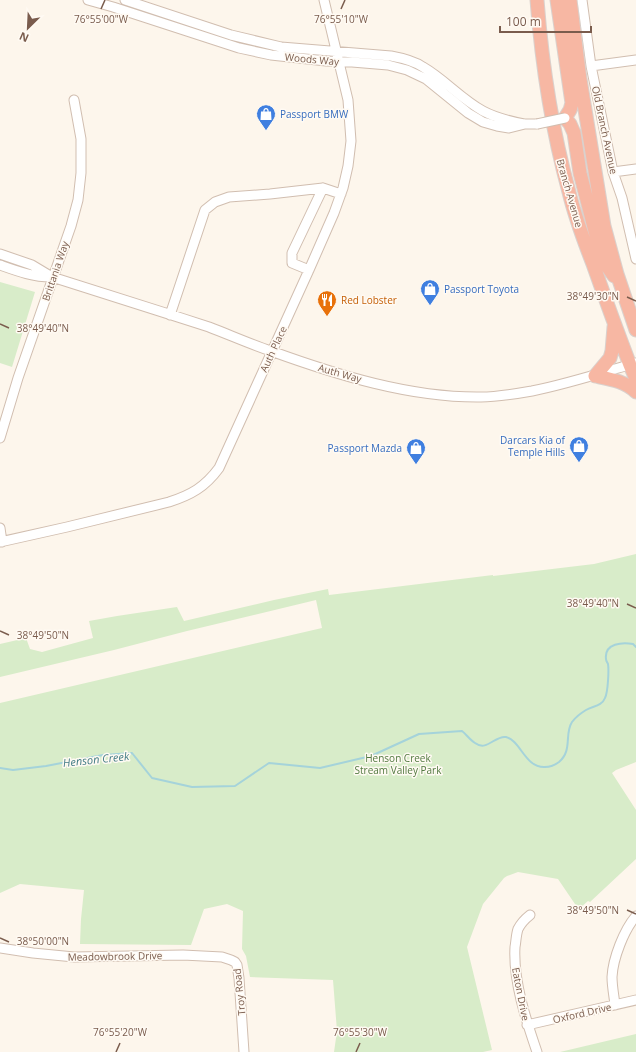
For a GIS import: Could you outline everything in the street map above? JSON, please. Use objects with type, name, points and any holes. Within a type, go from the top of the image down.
[{"type":"highway","name":"Branch Avenue","points":[[537,0],[542,50],[557,145],[569,194],[614,323],[633,364],[636,379]]},
{"type":"highway","points":[[557,0],[572,103],[567,121],[574,133],[580,173],[604,262],[621,286]]},
{"type":"highway","points":[[570,0],[580,79],[604,226],[621,286],[636,330]]},
{"type":"highway","points":[[594,376],[610,358],[614,323]]},
{"type":"highway","points":[[594,376],[619,381],[626,384],[636,392]]},
{"type":"street","name":"Woods Way","points":[[88,0],[239,48],[271,55],[388,65],[407,70],[426,79],[468,113],[484,122],[509,128],[525,124]]},
{"type":"street","name":"Woods Way","points":[[125,0],[231,35],[281,47],[391,56],[406,59],[422,66],[444,80],[469,101],[496,117],[525,124],[567,121]]},
{"type":"street","name":"Auth Place","points":[[1,542],[68,527],[184,497],[195,492],[212,478],[219,468],[334,213],[341,194],[348,166],[351,141],[348,100],[324,0]]},
{"type":"street","name":"Old Branch Avenue","points":[[582,0],[591,66],[613,172],[622,198],[636,259]]},
{"type":"street","points":[[591,66],[636,60]]},
{"type":"street","name":"Brittania Way","points":[[0,438],[16,384],[78,200],[81,173],[81,139],[74,100]]},
{"type":"street","points":[[613,172],[636,169]]},
{"type":"street","points":[[170,315],[205,210],[215,202],[229,196],[270,194],[323,188],[341,194]]},
{"type":"street","points":[[309,270],[292,263],[292,253],[323,188]]},
{"type":"street","name":"Auth Way","points":[[0,254],[32,265],[52,277],[209,328],[272,352],[324,369],[411,391],[457,397],[482,398],[509,395],[563,384],[633,364]]},
{"type":"street","name":"Auth Way","points":[[0,265],[26,274],[40,277],[52,277]]},
{"type":"street","points":[[0,528],[1,542]]},
{"type":"street","name":"Eaton Drive","points":[[530,915],[518,930],[515,954],[515,971],[527,1025],[536,1052]]},
{"type":"street","points":[[615,1005],[612,977],[613,966],[618,949],[636,916]]},
{"type":"street","name":"Meadowbrook Drive","points":[[0,948],[74,957],[183,955]]},
{"type":"street","name":"Troy Road","points":[[183,955],[222,957],[235,962],[237,965],[244,1052]]},
{"type":"street","name":"Oxford Drive","points":[[527,1025],[636,1000]]},
{"type":"green space","points":[[0,282],[35,292],[12,367],[0,363]]},
{"type":"green space","name":"Henson Creek Stream Valley Park","points":[[636,554],[636,762],[612,773],[636,810],[636,859],[590,902],[588,901],[580,908],[579,911],[558,879],[518,872],[504,878],[483,904],[467,947],[492,1050],[483,1052],[334,1052],[337,1031],[333,980],[250,977],[246,956],[242,949],[243,911],[227,904],[204,909],[191,945],[80,944],[84,890],[20,884],[0,893],[0,703],[322,628],[316,600],[0,677],[0,644],[26,638],[30,649],[42,652],[93,638],[89,621],[117,616],[177,607],[184,621],[328,589],[329,595],[594,564]]},
{"type":"green space","points":[[636,1034],[636,1052],[560,1052]]},
{"type":"waterway","name":"Henson Creek","points":[[0,768],[13,770],[46,766],[103,755],[132,753],[152,778],[192,787],[235,786],[269,763],[320,768],[371,756],[419,734],[462,731],[473,742],[483,746],[498,738],[506,737],[511,739],[533,763],[538,766],[549,767],[559,762],[566,752],[570,727],[576,717],[584,711],[597,706],[604,701],[608,681],[608,664],[606,661],[606,654],[608,650],[615,645],[624,643],[633,644],[636,647]]},
{"type":"place","name":"Passport BMW","points":[[266,131]]},
{"type":"place","name":"Passport Toyota","points":[[430,306]]},
{"type":"place","name":"Red Lobster","points":[[327,317]]},
{"type":"place","name":"Darcars Kia of Temple Hills","points":[[579,463]]},
{"type":"place","name":"Passport Mazda","points":[[416,465]]}]
